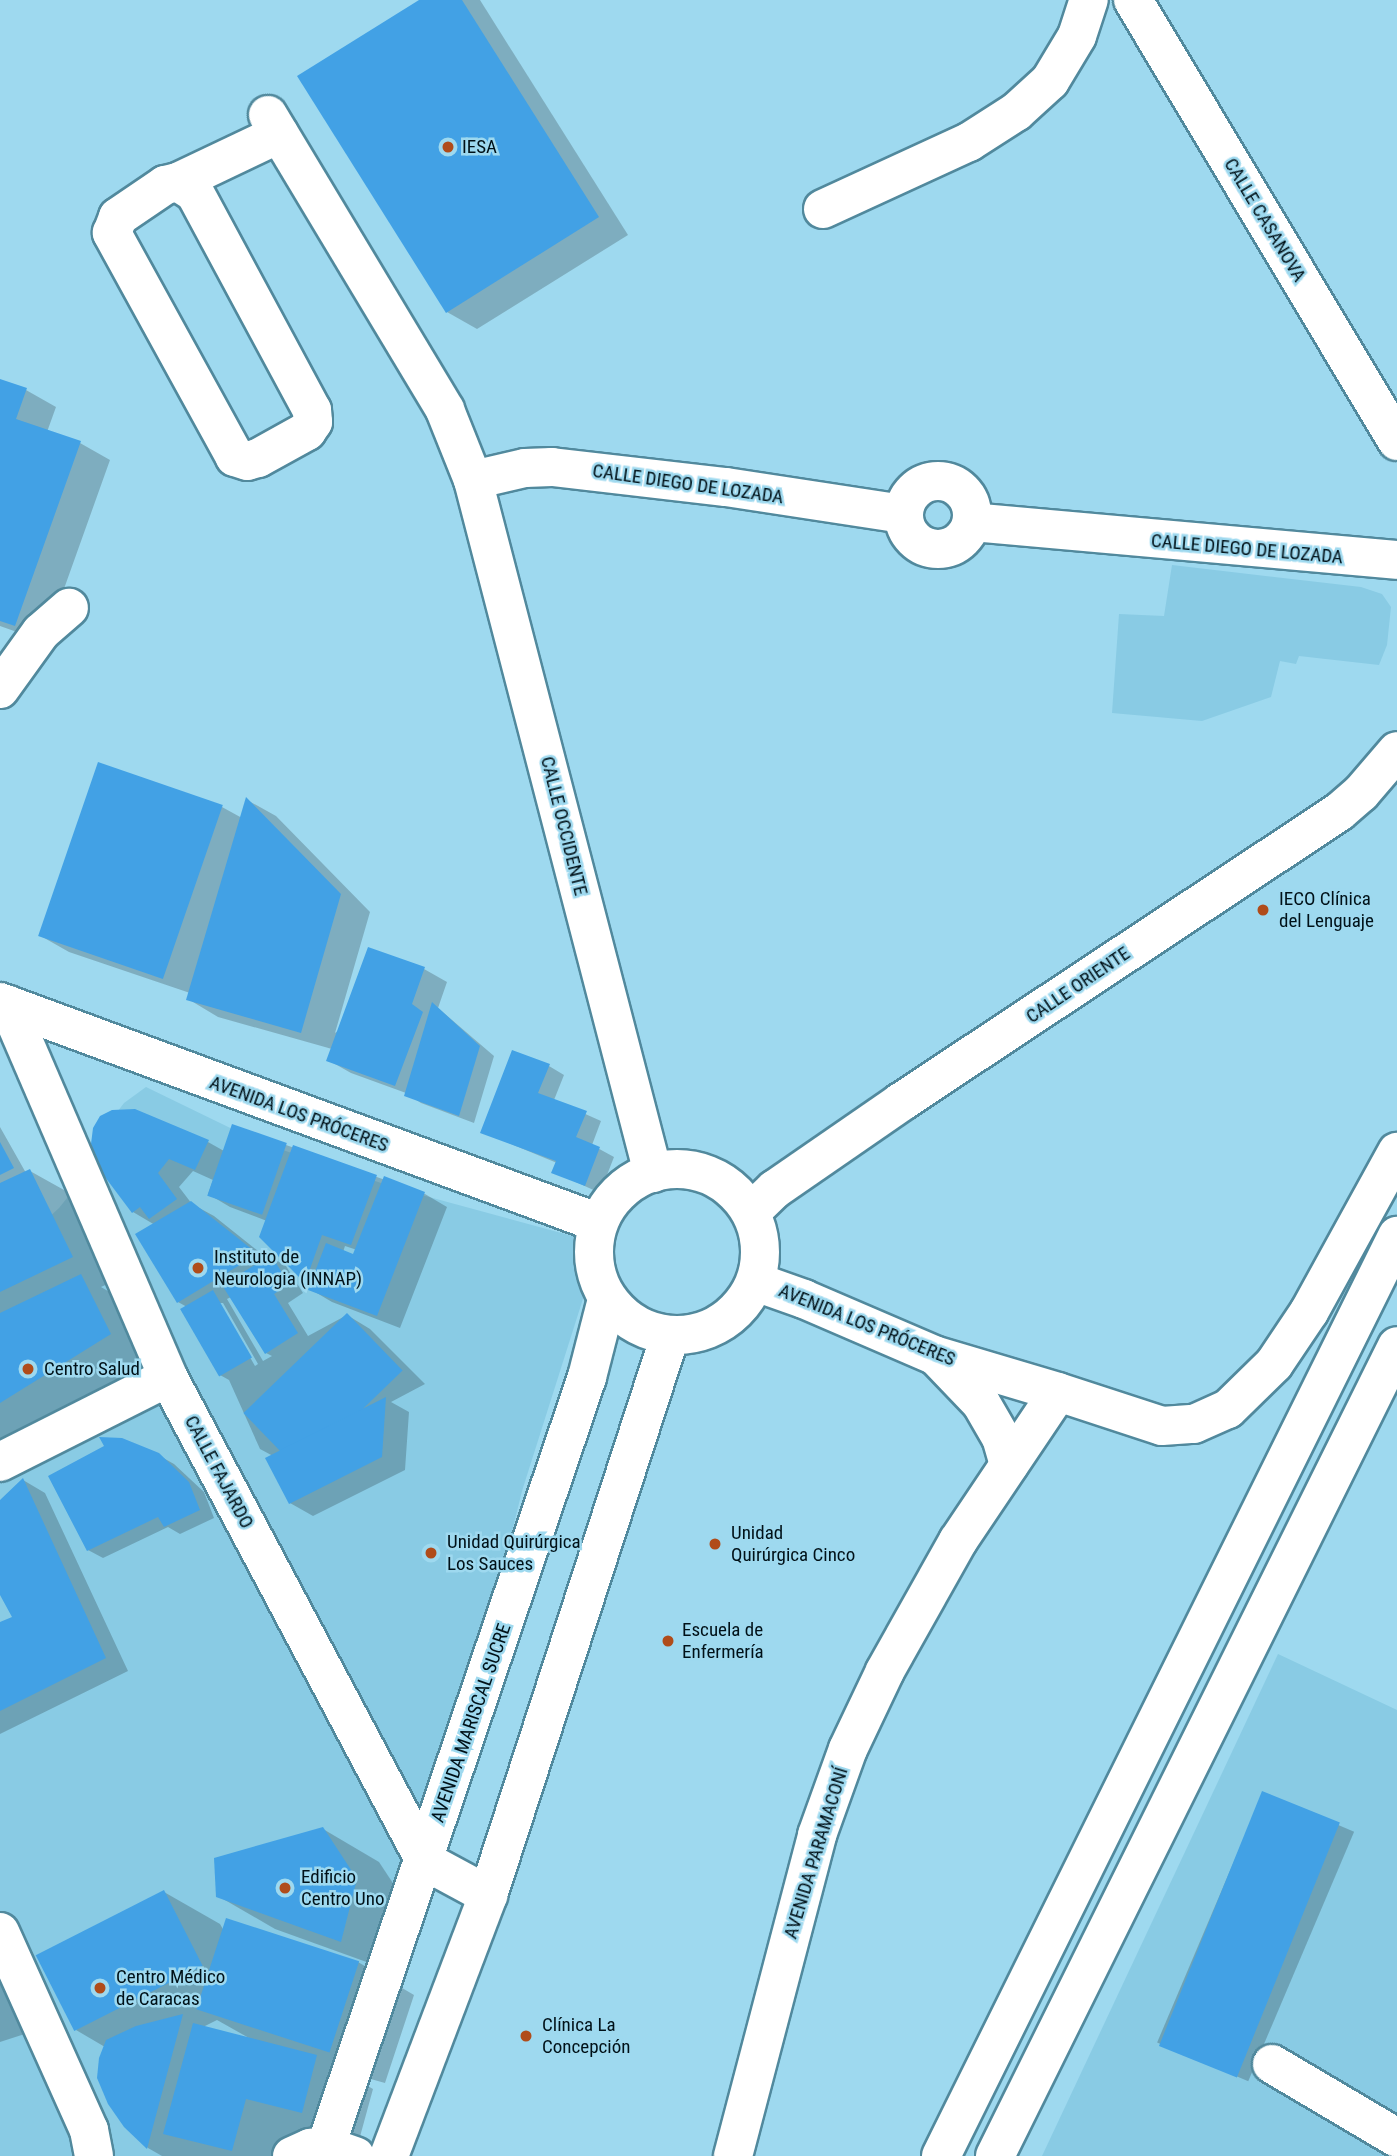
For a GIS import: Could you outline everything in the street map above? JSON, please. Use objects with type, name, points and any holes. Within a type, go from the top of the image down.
[{"type":"main road","points":[[823,209],[969,142],[1016,112],[1050,81],[1077,36],[1089,0]]},
{"type":"main road","name":"CALLE CASANOVA","points":[[1133,0],[1397,440]]},
{"type":"main road","name":"CALLE OCCIDENTE","points":[[178,182],[274,125],[444,410],[473,480],[653,1173]]},
{"type":"main road","points":[[178,182],[195,193],[312,410],[313,422],[307,431],[258,458],[247,461],[235,457],[112,233],[113,226],[130,206],[164,185],[178,182]]},
{"type":"main road","name":"CALLE DIEGO DE LOZADA","points":[[473,480],[525,468],[552,467],[726,487],[903,514]]},
{"type":"main road","points":[[943,481],[964,493],[972,507],[972,522],[969,530],[956,544],[930,548],[914,539],[903,514],[905,505],[916,489],[924,483],[943,481]]},
{"type":"main road","name":"CALLE DIEGO DE LOZADA","points":[[972,522],[1397,560]]},
{"type":"main road","points":[[0,688],[41,632],[69,608]]},
{"type":"main road","name":"CALLE ORIENTE","points":[[751,1212],[775,1189],[901,1102],[1339,812],[1362,793],[1397,751]]},
{"type":"main road","name":"AVENIDA LOS PRÓCERES","points":[[4,1003],[256,1099],[599,1223]]},
{"type":"main road","name":"CALLE FAJARDO","points":[[4,1003],[169,1377],[425,1861]]},
{"type":"main road","name":"AVENIDA LOS PRÓCERES","points":[[756,1282],[804,1299],[934,1355],[1161,1426],[1194,1424],[1228,1409],[1274,1364],[1309,1312],[1397,1152]]},
{"type":"main road","points":[[675,1169],[698,1171],[719,1179],[737,1194],[751,1212],[760,1234],[761,1258],[756,1282],[746,1301],[712,1328],[691,1335],[670,1336],[635,1324],[607,1298],[594,1262],[599,1223],[611,1201],[630,1183],[653,1173],[675,1169]]},
{"type":"main road","points":[[941,2156],[1397,1236]]},
{"type":"main road","name":"AVENIDA MARISCAL SUCRE","points":[[324,2153],[591,1366],[607,1298]]},
{"type":"main road","points":[[389,2156],[488,1895],[670,1336]]},
{"type":"main road","points":[[995,2156],[1397,1346]]},
{"type":"main road","points":[[934,1355],[981,1403],[1001,1437],[1009,1465]]},
{"type":"main road","points":[[0,1462],[169,1377]]},
{"type":"main road","name":"AVENIDA PARAMACONÍ","points":[[733,2156],[817,1835],[848,1749],[885,1671],[951,1553],[1058,1392]]},
{"type":"main road","points":[[425,1861],[488,1895]]},
{"type":"main road","points":[[0,1931],[99,2147]]},
{"type":"main road","points":[[1272,2064],[1397,2138]]},
{"type":"shaded area","points":[[1172,565],[1361,587],[1382,594],[1391,607],[1387,645],[1379,665],[1299,656],[1296,664],[1280,661],[1271,697],[1202,721],[1112,713],[1119,614],[1164,616]]},
{"type":"shaded area","points":[[146,1087],[259,1142],[396,1188],[576,1237],[585,1246],[590,1262],[588,1283],[522,1491],[482,1654],[323,2137],[285,2156],[0,2156],[0,1263],[59,1208],[89,1171],[96,1140],[124,1103]]},
{"type":"shaded area","points":[[1278,1654],[1397,1710],[1397,2156],[1042,2156]]},
{"type":"building","name":"IESA","points":[[419,0],[462,0],[599,217],[446,313],[297,76]]},
{"type":"building","points":[[0,379],[27,388],[16,419],[81,441],[15,626],[0,621]]},
{"type":"building","points":[[98,762],[223,805],[163,979],[38,936]]},
{"type":"building","points":[[246,797],[341,894],[301,1033],[186,1000]]},
{"type":"building","points":[[368,947],[425,967],[412,1004],[423,1012],[395,1086],[326,1061]]},
{"type":"building","points":[[432,1002],[480,1046],[459,1116],[404,1096]]},
{"type":"building","points":[[512,1050],[550,1064],[538,1093],[587,1111],[576,1137],[600,1147],[585,1186],[551,1173],[556,1161],[480,1133]]},
{"type":"building","points":[[135,1109],[209,1140],[195,1170],[169,1159],[158,1173],[177,1199],[149,1219],[140,1207],[132,1213],[96,1165],[91,1144],[93,1128],[100,1116],[112,1110]]},
{"type":"building","points":[[232,1124],[287,1143],[262,1215],[207,1196]]},
{"type":"building","points":[[0,1142],[14,1168],[0,1175]]},
{"type":"building","points":[[293,1145],[377,1175],[351,1245],[322,1235],[305,1283],[259,1237]]},
{"type":"building","points":[[30,1169],[73,1257],[0,1292],[0,1183]]},
{"type":"building","points":[[384,1176],[425,1192],[377,1316],[308,1290],[326,1243],[353,1254]]},
{"type":"building","points":[[191,1201],[258,1254],[177,1303],[135,1234]]},
{"type":"building","points":[[271,1255],[289,1284],[274,1294],[298,1333],[265,1354],[222,1285]]},
{"type":"building","name":"Centro Salud","points":[[81,1274],[111,1334],[0,1403],[0,1313]]},
{"type":"building","points":[[213,1290],[252,1358],[219,1377],[180,1309]]},
{"type":"building","points":[[347,1313],[403,1371],[299,1471],[243,1413]]},
{"type":"building","points":[[386,1397],[382,1457],[289,1504],[265,1458]]},
{"type":"building","points":[[99,1437],[122,1438],[159,1453],[189,1482],[200,1510],[164,1527],[158,1517],[87,1551],[48,1476],[104,1446]]},
{"type":"building","points":[[23,1478],[106,1658],[0,1711],[0,1622],[12,1617],[0,1595],[0,1500]]},
{"type":"building","points":[[1262,1791],[1340,1822],[1237,2077],[1159,2046]]},
{"type":"building","name":"Edificio Centro Uno","points":[[323,1827],[357,1879],[341,1942],[216,1897],[214,1858]]},
{"type":"building","points":[[164,1890],[203,1966],[74,2031],[36,1955]]},
{"type":"building","points":[[226,1918],[359,1961],[329,2053],[196,2009]]},
{"type":"building","points":[[183,2014],[147,2149],[124,2127],[108,2104],[97,2078],[99,2058],[106,2040],[136,2026]]},
{"type":"building","points":[[193,2023],[317,2055],[302,2113],[246,2099],[232,2151],[163,2134]]},
{"type":"place","name":"IESA","points":[[448,147]]},
{"type":"place","name":"IECO Clínica del Lenguaje","points":[[1263,910]]},
{"type":"place","name":"Instituto de Neurologia (INNAP)","points":[[198,1268]]},
{"type":"place","name":"Centro Salud","points":[[28,1369]]},
{"type":"place","name":"Unidad Quirúrgica Cinco","points":[[715,1544]]},
{"type":"place","name":"Unidad Quirúrgica Los Sauces","points":[[431,1553]]},
{"type":"place","name":"Escuela de Enfermería","points":[[668,1641]]},
{"type":"place","name":"Edificio Centro Uno","points":[[285,1888]]},
{"type":"place","name":"Centro Médico de Caracas","points":[[100,1988]]},
{"type":"place","name":"Clínica La Concepción","points":[[526,2036]]}]
